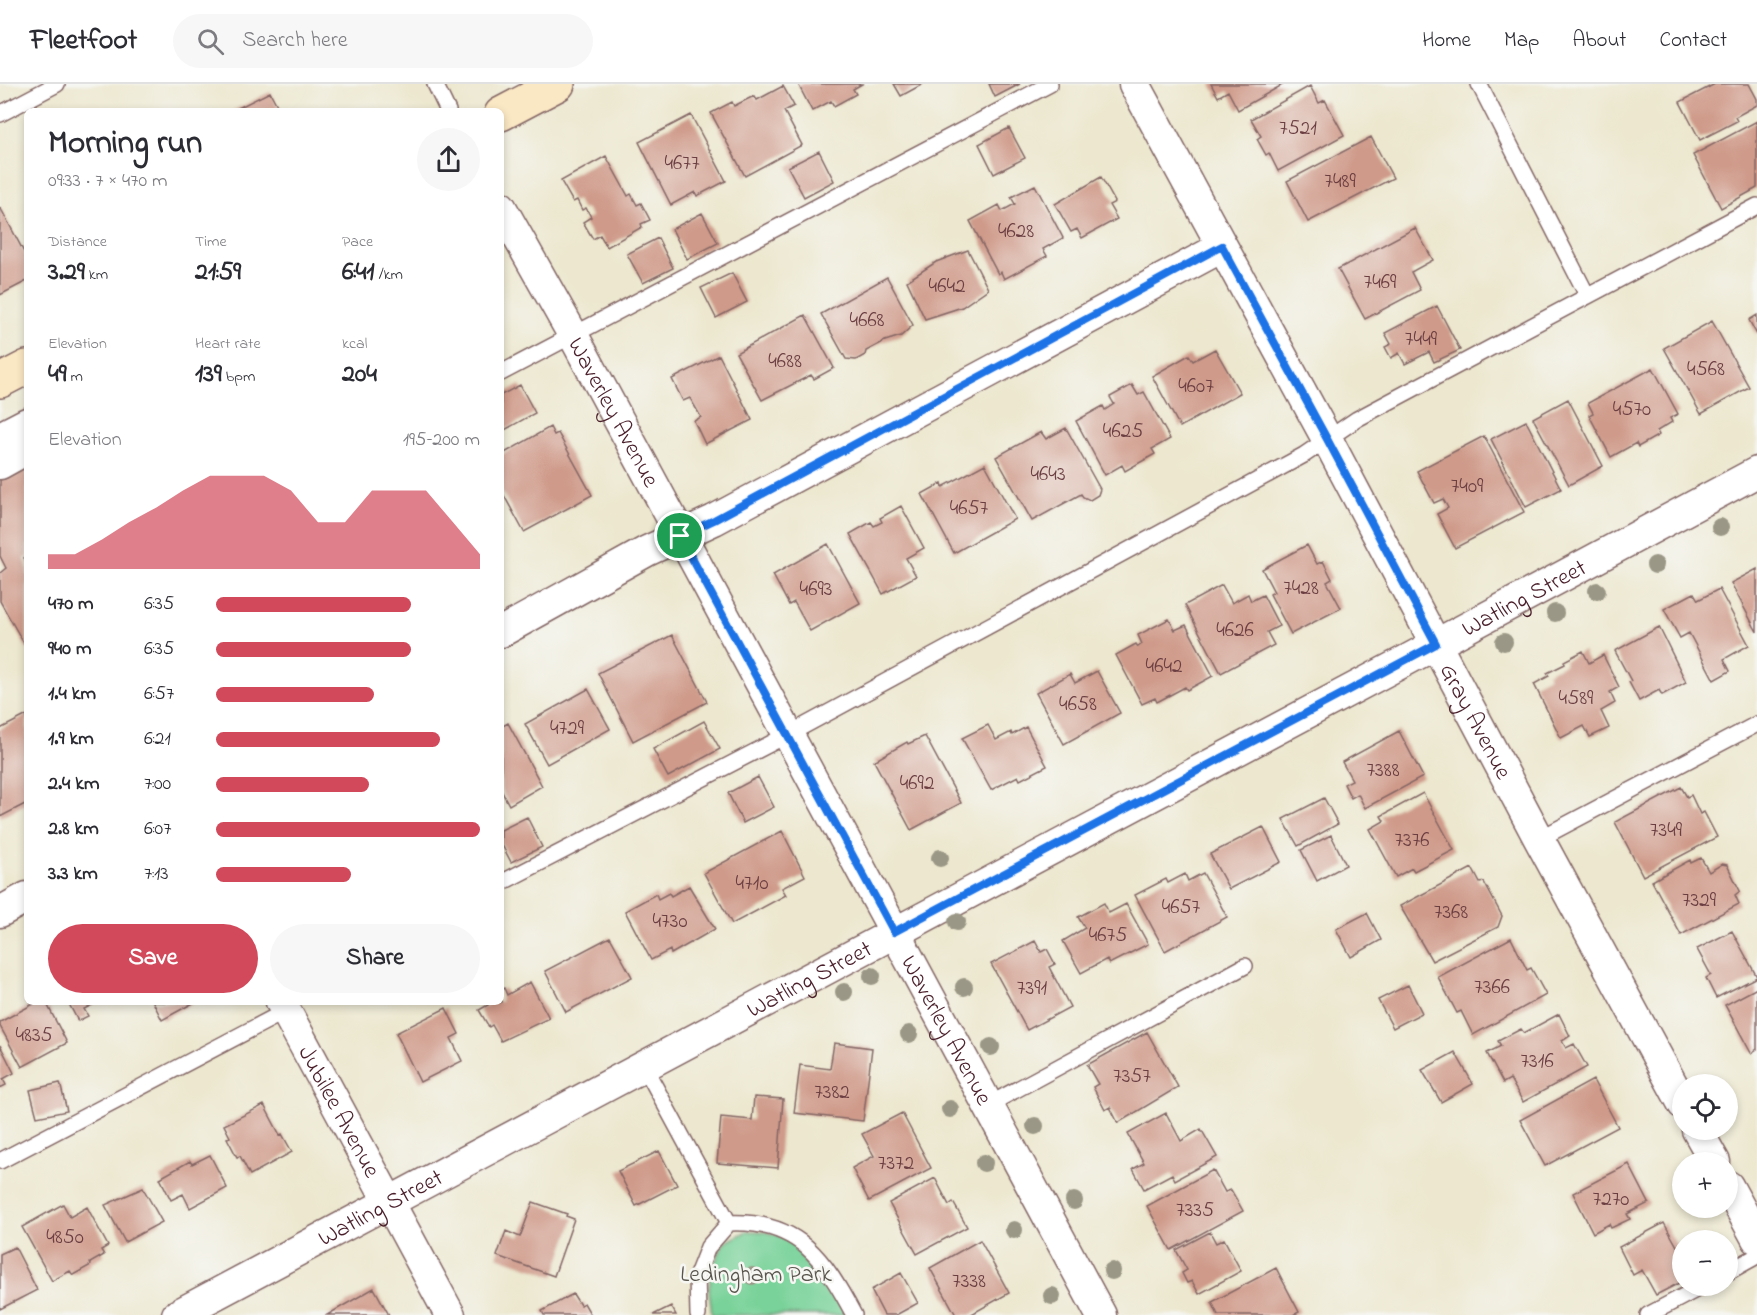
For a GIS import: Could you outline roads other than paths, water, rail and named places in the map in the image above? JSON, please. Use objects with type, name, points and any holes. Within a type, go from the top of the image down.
[{"type":"street","points":[[504,112],[558,84]]},
{"type":"street","name":"Gray Avenue","points":[[1134,84],[1672,1084]]},
{"type":"street","name":"Waverley Avenue","points":[[504,212],[573,335],[1101,1315]]},
{"type":"street","points":[[504,630],[647,551],[714,520],[1222,246]]},
{"type":"street","points":[[0,381],[24,369]]},
{"type":"street","points":[[0,437],[24,425]]},
{"type":"street","points":[[0,464],[24,452]]},
{"type":"street","name":"Watling Street","points":[[177,1315],[1757,472]]},
{"type":"street","points":[[0,912],[24,899]]},
{"type":"street","name":"Jubilee Avenue","points":[[284,1006],[450,1315]]},
{"type":"street","points":[[1738,1204],[1757,1239]]},
{"type":"lane","points":[[0,114],[57,84]]},
{"type":"lane","points":[[435,84],[447,108]]},
{"type":"lane","points":[[504,371],[1050,84]]},
{"type":"lane","points":[[1479,84],[1587,295]]},
{"type":"lane","points":[[504,881],[789,734],[1304,455],[1357,419],[1757,206]]},
{"type":"lane","points":[[1539,839],[1757,724]]},
{"type":"lane","points":[[988,1105],[1245,966]]},
{"type":"lane","points":[[0,1161],[284,1006]]},
{"type":"lane","points":[[644,1066],[729,1223]]},
{"type":"lane","points":[[698,1315],[697,1275],[708,1247],[729,1223],[751,1222],[780,1229],[804,1245],[823,1263],[854,1315]]},
{"type":"lane","points":[[1738,1266],[1757,1256]]},
{"type":"lane","points":[[1648,1315],[1684,1296]]},
{"type":"park label","name":"Ledingham Park","points":[[756,1273]]}]
